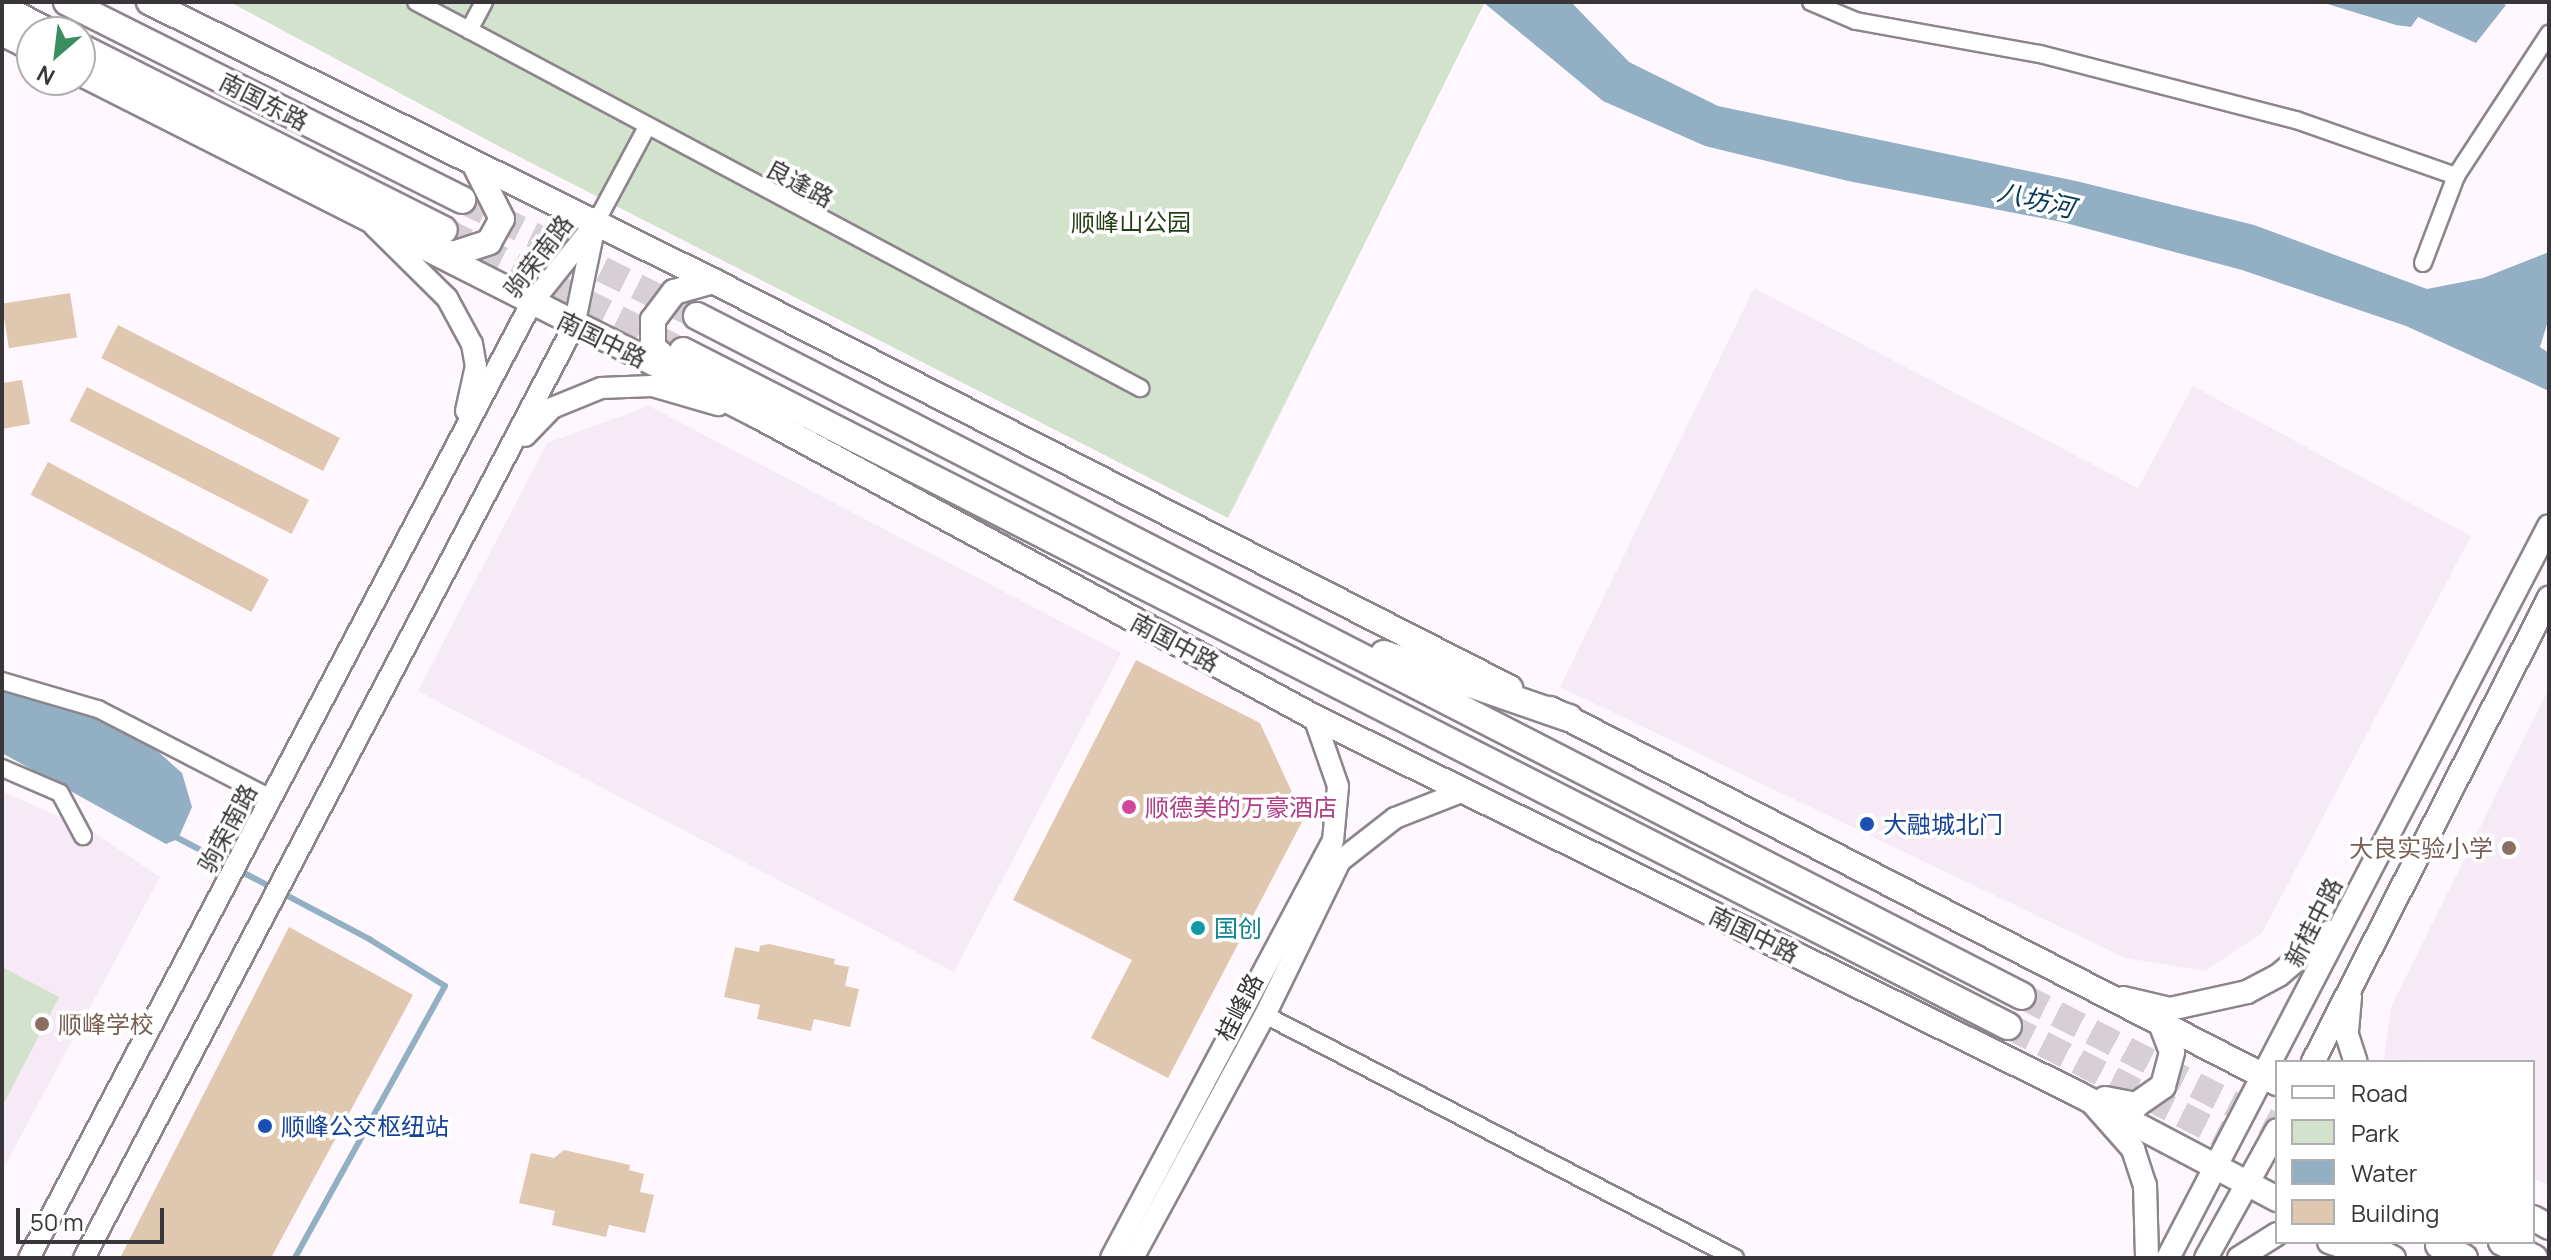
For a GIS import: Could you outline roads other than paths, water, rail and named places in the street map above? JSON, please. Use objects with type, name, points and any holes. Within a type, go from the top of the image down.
[{"type":"highway","name":"南国东路","points":[[67,2],[462,200]]},
{"type":"highway","name":"南国东路","points":[[96,55],[444,230]]},
{"type":"highway","points":[[697,316],[2022,996]]},
{"type":"highway","name":"南国中路","points":[[683,351],[2008,1026]]},
{"type":"highway","points":[[1294,623],[1569,718]]},
{"type":"highway","points":[[2506,1244],[2534,1258]]},
{"type":"highway","points":[[2439,1245],[2464,1258]]},
{"type":"main road","points":[[149,2],[713,281],[2116,997],[2269,1079]]},
{"type":"main road","name":"南国中路","points":[[96,81],[574,326],[758,416],[1314,717],[2081,1095],[2275,1198]]},
{"type":"main road","points":[[412,243],[453,254],[489,242],[502,219],[475,165]]},
{"type":"main road","points":[[701,388],[653,347],[653,320],[674,292],[713,281]]},
{"type":"main road","name":"新桂中路","points":[[2278,1060],[2344,917],[2549,526]]},
{"type":"main road","points":[[2314,1060],[2549,598]]},
{"type":"main road","points":[[2116,997],[2170,1009],[2247,992],[2308,953],[2344,917]]},
{"type":"main road","points":[[2350,988],[2347,1035],[2355,1060]]},
{"type":"main road","points":[[2081,1095],[2136,1105],[2163,1086],[2172,1052],[2160,1020]]},
{"type":"main road","name":"新桂中路","points":[[2168,1258],[2216,1168],[2269,1079]]},
{"type":"main road","points":[[2081,1095],[2133,1149],[2145,1185],[2147,1258]]},
{"type":"main road","points":[[2206,1258],[2275,1134]]},
{"type":"main road","points":[[2239,1258],[2275,1235]]},
{"type":"main road","points":[[2335,1244],[2375,1258]]},
{"type":"main road","points":[[2365,1244],[2393,1258]]},
{"type":"street","name":"良逢路","points":[[416,2],[646,129],[1140,388]]},
{"type":"street","points":[[469,30],[484,2]]},
{"type":"street","points":[[1811,2],[1856,21],[2040,54],[2296,120],[2456,176]]},
{"type":"street","points":[[2423,263],[2456,176],[2549,34]]},
{"type":"street","points":[[595,224],[646,129]]},
{"type":"street","points":[[368,221],[447,298],[472,344],[476,366],[453,453]]},
{"type":"street","name":"驹荣南路","points":[[29,1258],[531,304],[595,224]]},
{"type":"street","name":"驹荣南路","points":[[84,1258],[574,326],[595,224]]},
{"type":"street","points":[[494,478],[552,408],[601,388],[652,386],[758,416]]},
{"type":"street","points":[[2,681],[98,709],[272,799]]},
{"type":"street","points":[[1111,1258],[1333,841],[1338,786],[1314,717]]},
{"type":"street","points":[[2,768],[60,793],[83,836]]},
{"type":"street","name":"桂峰路","points":[[1136,1257],[1265,1015],[1340,861],[1395,818],[1464,791]]},
{"type":"street","points":[[1265,1015],[1735,1258]]},
{"type":"water","name":"八坊河","points":[[1483,2],[1571,2],[1629,62],[1718,106],[2076,181],[2254,225],[2427,289],[2483,278],[2549,252],[2549,318],[2540,347],[2549,353],[2549,391],[2406,326],[2242,270],[2062,222],[1848,181],[1705,146],[1603,101]]},
{"type":"water","points":[[2321,2],[2500,2],[2506,5],[2476,43],[2418,17],[2411,27],[2396,25]]},
{"type":"water","points":[[2,688],[80,707],[155,749],[182,773],[192,807],[178,839],[166,844],[2,753]]},
{"type":"waterway","points":[[174,836],[369,939],[445,986],[295,1258]]},
{"type":"tunnel","points":[[462,200],[697,316]]},
{"type":"tunnel","points":[[444,230],[683,351]]},
{"type":"tunnel","points":[[2022,996],[2275,1126]]},
{"type":"tunnel","points":[[2008,1026],[2275,1162]]},
{"type":"place","name":"顺德美的万豪酒店","points":[[1129,807]]},
{"type":"place","name":"大融城北门","points":[[1867,824]]},
{"type":"place","name":"大良实验小学","points":[[2509,848]]},
{"type":"place","name":"国创","points":[[1198,928]]},
{"type":"place","name":"顺峰学校","points":[[42,1024]]},
{"type":"place","name":"顺峰公交枢纽站","points":[[265,1126]]},
{"type":"park label","name":"顺峰山公园","points":[[1131,222]]}]
